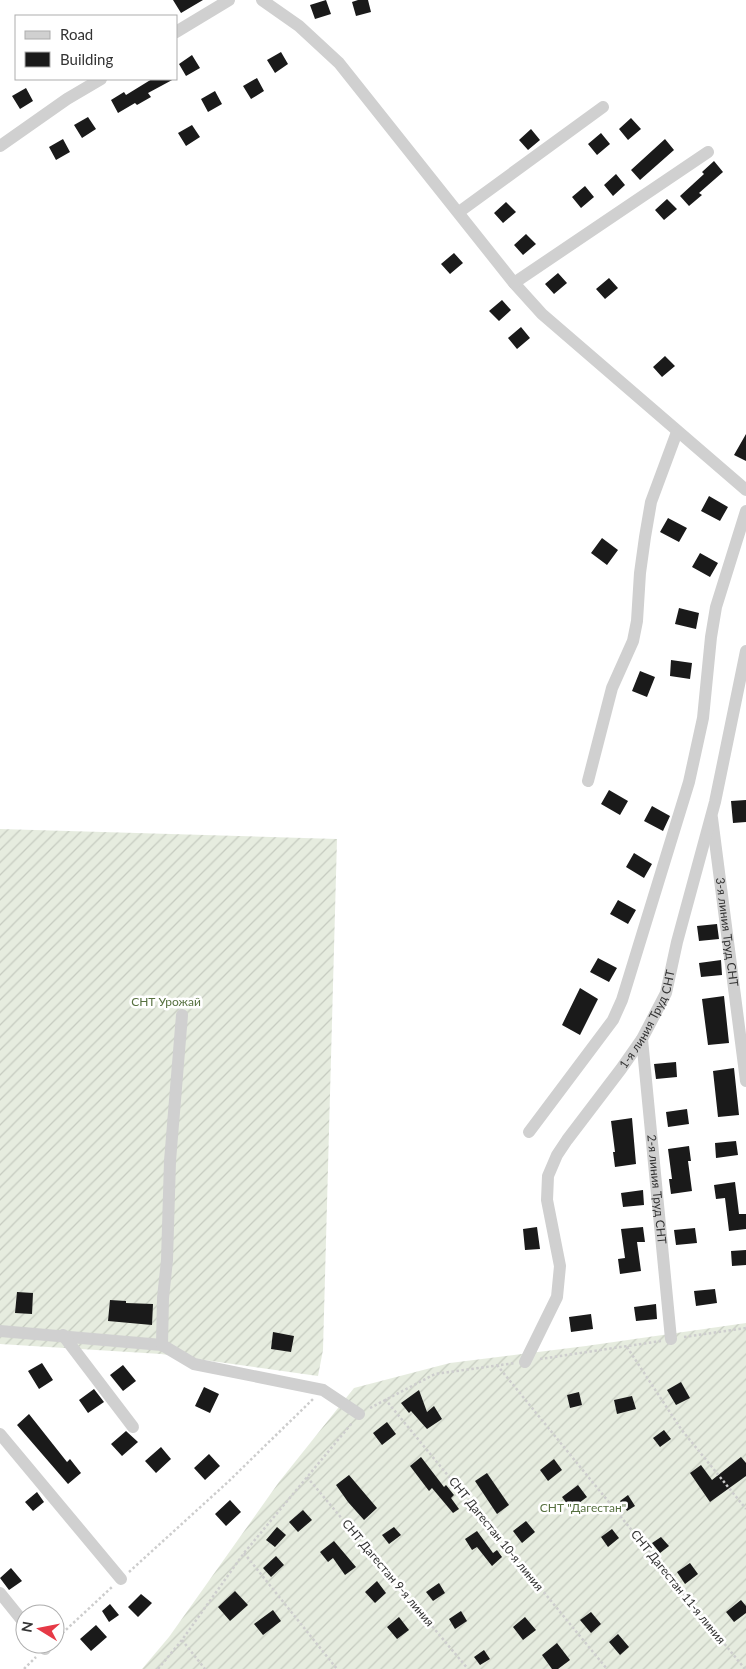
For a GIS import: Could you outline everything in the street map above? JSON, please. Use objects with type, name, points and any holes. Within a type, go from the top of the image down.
[{"type":"street","points":[[178,31],[228,0]]},
{"type":"street","points":[[262,0],[299,26],[339,63],[514,283],[542,314],[746,490]]},
{"type":"street","points":[[0,146],[67,99],[99,80]]},
{"type":"street","points":[[459,212],[603,107]]},
{"type":"street","points":[[514,283],[708,152]]},
{"type":"street","points":[[588,781],[612,688],[633,641],[651,502],[677,432]]},
{"type":"street","points":[[529,1132],[613,1020],[622,1000],[689,782],[703,718],[716,607],[746,512]]},
{"type":"street","name":"1-я линия Труд СНТ","points":[[524,1362],[557,1297],[560,1266],[547,1200],[548,1176],[557,1155],[567,1140],[642,1038],[666,992],[676,942],[712,813],[746,651]]},
{"type":"street","name":"3-я линия Труд СНТ","points":[[712,813],[746,1081]]},
{"type":"street","points":[[162,1345],[170,1161],[182,1015]]},
{"type":"street","name":"2-я линия Труд СНТ","points":[[642,1038],[671,1340]]},
{"type":"street","points":[[0,1331],[162,1345],[194,1364],[323,1390],[359,1414]]},
{"type":"street","points":[[63,1335],[133,1427]]},
{"type":"street","points":[[0,1434],[121,1579]]},
{"type":"street","points":[[0,1593],[15,1612]]},
{"type":"path","points":[[158,1669],[182,1640],[244,1553],[359,1414],[435,1374],[746,1328]]},
{"type":"path","points":[[627,1347],[681,1429],[746,1509]]},
{"type":"path","name":"СНТ Дагестан 11-я линия","points":[[497,1366],[745,1669]]},
{"type":"path","points":[[65,1631],[273,1440],[323,1390]]},
{"type":"path","name":"СНТ Дагестан 10-я линия","points":[[385,1399],[607,1669]]},
{"type":"path","name":"СНТ Дагестан 9-я линия","points":[[307,1477],[468,1669]]},
{"type":"path","points":[[244,1553],[337,1669]]},
{"type":"path","points":[[182,1640],[205,1669]]},
{"type":"green space","name":"СНТ Урожай","points":[[0,829],[337,839],[323,1350],[318,1376],[161,1354],[0,1344]]},
{"type":"green space","name":"СНТ \"Дагестан\"","points":[[746,1323],[746,1669],[142,1669],[169,1637],[279,1482],[354,1388],[450,1363]]},
{"type":"building","points":[[173,0],[203,0],[181,13]]},
{"type":"building","points":[[326,0],[331,14],[315,19],[310,5]]},
{"type":"building","points":[[368,0],[371,12],[356,16],[352,2]]},
{"type":"building","points":[[281,52],[288,64],[275,73],[267,60]]},
{"type":"building","points":[[192,55],[200,68],[186,76],[179,64]]},
{"type":"building","points":[[257,78],[264,91],[251,99],[243,86]]},
{"type":"building","points":[[150,80],[172,80],[148,93],[151,97],[137,105],[135,103],[118,113],[111,100],[124,92],[126,95]]},
{"type":"building","points":[[26,88],[33,101],[20,109],[12,96]]},
{"type":"building","points":[[215,91],[222,104],[208,112],[201,99]]},
{"type":"building","points":[[88,117],[96,129],[82,138],[74,125]]},
{"type":"building","points":[[631,118],[641,129],[628,140],[619,129]]},
{"type":"building","points":[[192,125],[200,137],[186,146],[178,133]]},
{"type":"building","points":[[531,129],[540,140],[528,150],[519,140]]},
{"type":"building","points":[[601,133],[610,144],[597,155],[588,144]]},
{"type":"building","points":[[63,139],[70,152],[56,160],[49,147]]},
{"type":"building","points":[[665,139],[674,150],[640,180],[631,170]]},
{"type":"building","points":[[714,161],[723,172],[699,193],[702,195],[689,206],[680,196],[704,174],[702,172]]},
{"type":"building","points":[[616,174],[625,185],[613,196],[604,185]]},
{"type":"building","points":[[585,186],[594,197],[581,208],[572,197]]},
{"type":"building","points":[[667,199],[677,209],[664,220],[655,210]]},
{"type":"building","points":[[506,202],[516,212],[503,223],[494,213]]},
{"type":"building","points":[[526,234],[536,244],[523,255],[514,245]]},
{"type":"building","points":[[454,253],[463,263],[450,274],[441,264]]},
{"type":"building","points":[[558,273],[567,283],[554,294],[545,284]]},
{"type":"building","points":[[609,278],[618,288],[605,299],[596,289]]},
{"type":"building","points":[[502,300],[511,310],[499,321],[489,311]]},
{"type":"building","points":[[521,327],[530,338],[517,349],[508,338]]},
{"type":"building","points":[[665,356],[675,366],[662,377],[653,367]]},
{"type":"building","points":[[746,434],[746,461],[734,455]]},
{"type":"building","points":[[709,496],[728,507],[720,521],[701,511]]},
{"type":"building","points":[[668,518],[687,528],[679,542],[660,532]]},
{"type":"building","points":[[602,538],[618,550],[607,565],[591,553]]},
{"type":"building","points":[[700,553],[718,563],[710,577],[692,567]]},
{"type":"building","points":[[679,608],[699,613],[696,629],[675,624]]},
{"type":"building","points":[[671,660],[692,663],[690,679],[670,676]]},
{"type":"building","points":[[640,671],[655,677],[647,697],[632,691]]},
{"type":"building","points":[[609,790],[628,801],[620,815],[601,804]]},
{"type":"building","points":[[746,800],[746,822],[733,823],[731,801]]},
{"type":"building","points":[[652,806],[670,816],[663,831],[644,821]]},
{"type":"building","points":[[634,853],[652,864],[644,878],[626,867]]},
{"type":"building","points":[[618,900],[636,910],[628,924],[610,914]]},
{"type":"building","points":[[717,924],[719,939],[699,941],[697,926]]},
{"type":"building","points":[[598,958],[617,968],[609,982],[590,972]]},
{"type":"building","points":[[721,960],[722,975],[701,977],[699,963]]},
{"type":"building","points":[[580,988],[598,999],[580,1035],[562,1025]]},
{"type":"building","points":[[724,996],[729,1043],[708,1045],[702,999]]},
{"type":"building","points":[[676,1062],[677,1077],[656,1079],[654,1064]]},
{"type":"building","points":[[734,1068],[739,1115],[718,1117],[713,1071]]},
{"type":"building","points":[[687,1109],[689,1124],[668,1127],[666,1112]]},
{"type":"building","points":[[632,1118],[636,1164],[615,1167],[611,1121]]},
{"type":"building","points":[[736,1141],[738,1155],[716,1158],[715,1143]]},
{"type":"building","points":[[689,1146],[691,1161],[688,1161],[692,1191],[671,1194],[669,1179],[672,1179],[668,1149]]},
{"type":"building","points":[[735,1182],[739,1214],[746,1214],[746,1229],[729,1231],[725,1198],[716,1199],[714,1185]]},
{"type":"building","points":[[643,1190],[644,1205],[623,1207],[621,1193]]},
{"type":"building","points":[[537,1227],[540,1249],[525,1250],[523,1229]]},
{"type":"building","points":[[643,1227],[645,1242],[637,1242],[641,1271],[620,1274],[618,1259],[625,1258],[621,1229]]},
{"type":"building","points":[[695,1228],[697,1243],[676,1245],[674,1230]]},
{"type":"building","points":[[746,1250],[746,1265],[732,1266],[731,1251]]},
{"type":"building","points":[[715,1289],[717,1303],[696,1306],[694,1291]]},
{"type":"building","points":[[17,1292],[33,1293],[32,1314],[15,1313]]},
{"type":"building","points":[[110,1300],[126,1301],[126,1303],[153,1304],[152,1325],[108,1321]]},
{"type":"building","points":[[656,1304],[657,1319],[636,1321],[634,1307]]},
{"type":"building","points":[[591,1314],[593,1329],[571,1332],[569,1317]]},
{"type":"building","points":[[273,1332],[294,1336],[291,1352],[271,1349]]},
{"type":"building","points":[[42,1363],[53,1380],[39,1389],[28,1371]]},
{"type":"building","points":[[123,1365],[136,1381],[123,1391],[110,1375]]},
{"type":"building","points":[[681,1382],[690,1398],[676,1405],[667,1390]]},
{"type":"building","points":[[204,1387],[219,1394],[210,1413],[195,1406]]},
{"type":"building","points":[[94,1389],[104,1402],[88,1413],[79,1400]]},
{"type":"building","points":[[419,1390],[427,1412],[434,1406],[442,1419],[427,1429],[401,1403]]},
{"type":"building","points":[[579,1392],[582,1405],[570,1408],[567,1395]]},
{"type":"building","points":[[632,1396],[636,1409],[617,1414],[614,1400]]},
{"type":"building","points":[[29,1414],[67,1462],[70,1459],[81,1473],[68,1484],[17,1425]]},
{"type":"building","points":[[387,1422],[396,1434],[382,1445],[373,1433]]},
{"type":"building","points":[[664,1430],[671,1439],[660,1447],[653,1438]]},
{"type":"building","points":[[126,1431],[138,1442],[122,1456],[111,1444]]},
{"type":"building","points":[[161,1447],[171,1459],[156,1473],[145,1461]]},
{"type":"building","points":[[209,1454],[220,1466],[205,1480],[194,1468]]},
{"type":"building","points":[[421,1457],[444,1487],[446,1485],[454,1495],[451,1498],[459,1509],[453,1513],[432,1488],[429,1491],[410,1466]]},
{"type":"building","points":[[741,1457],[746,1463],[746,1476],[710,1502],[690,1473],[701,1465],[712,1480]]},
{"type":"building","points":[[554,1459],[562,1470],[548,1481],[540,1470]]},
{"type":"building","points":[[487,1473],[509,1505],[497,1514],[475,1481]]},
{"type":"building","points":[[349,1475],[377,1508],[364,1520],[336,1485]]},
{"type":"building","points":[[578,1485],[587,1497],[571,1509],[562,1497]]},
{"type":"building","points":[[37,1492],[44,1502],[33,1511],[25,1502]]},
{"type":"building","points":[[628,1495],[635,1506],[627,1511],[620,1501]]},
{"type":"building","points":[[230,1500],[241,1512],[226,1526],[215,1514]]},
{"type":"building","points":[[303,1510],[312,1520],[298,1532],[289,1522]]},
{"type":"building","points":[[526,1521],[535,1532],[522,1543],[513,1531]]},
{"type":"building","points":[[277,1527],[286,1535],[275,1547],[266,1540]]},
{"type":"building","points":[[394,1527],[401,1535],[389,1544],[382,1535]]},
{"type":"building","points":[[612,1529],[619,1538],[608,1547],[601,1537]]},
{"type":"building","points":[[477,1531],[493,1553],[497,1550],[502,1557],[492,1566],[477,1547],[472,1550],[465,1539]]},
{"type":"building","points":[[661,1537],[669,1546],[660,1553],[652,1543]]},
{"type":"building","points":[[334,1541],[356,1567],[345,1575],[333,1558],[328,1562],[320,1552]]},
{"type":"building","points":[[276,1556],[284,1565],[271,1577],[263,1568]]},
{"type":"building","points":[[690,1563],[698,1574],[685,1584],[677,1572]]},
{"type":"building","points":[[11,1568],[22,1581],[9,1590],[0,1578]]},
{"type":"building","points":[[377,1581],[386,1593],[375,1603],[365,1592]]},
{"type":"building","points":[[439,1583],[445,1593],[433,1601],[426,1592]]},
{"type":"building","points":[[235,1591],[248,1605],[230,1621],[218,1607]]},
{"type":"building","points":[[141,1594],[152,1603],[138,1617],[128,1607]]},
{"type":"building","points":[[741,1600],[746,1606],[746,1613],[734,1622],[726,1612]]},
{"type":"building","points":[[110,1604],[119,1615],[109,1622],[102,1611]]},
{"type":"building","points":[[273,1610],[281,1621],[263,1635],[254,1624]]},
{"type":"building","points":[[461,1611],[467,1621],[455,1629],[449,1619]]},
{"type":"building","points":[[591,1612],[601,1624],[591,1633],[580,1620]]},
{"type":"building","points":[[399,1617],[409,1630],[397,1639],[387,1627]]},
{"type":"building","points":[[525,1617],[536,1630],[523,1640],[513,1627]]},
{"type":"building","points":[[96,1625],[107,1637],[91,1651],[80,1639]]},
{"type":"building","points":[[618,1634],[629,1647],[620,1655],[609,1642]]},
{"type":"building","points":[[557,1643],[570,1660],[558,1669],[552,1669],[542,1655]]},
{"type":"building","points":[[484,1650],[490,1659],[480,1665],[474,1657]]}]
